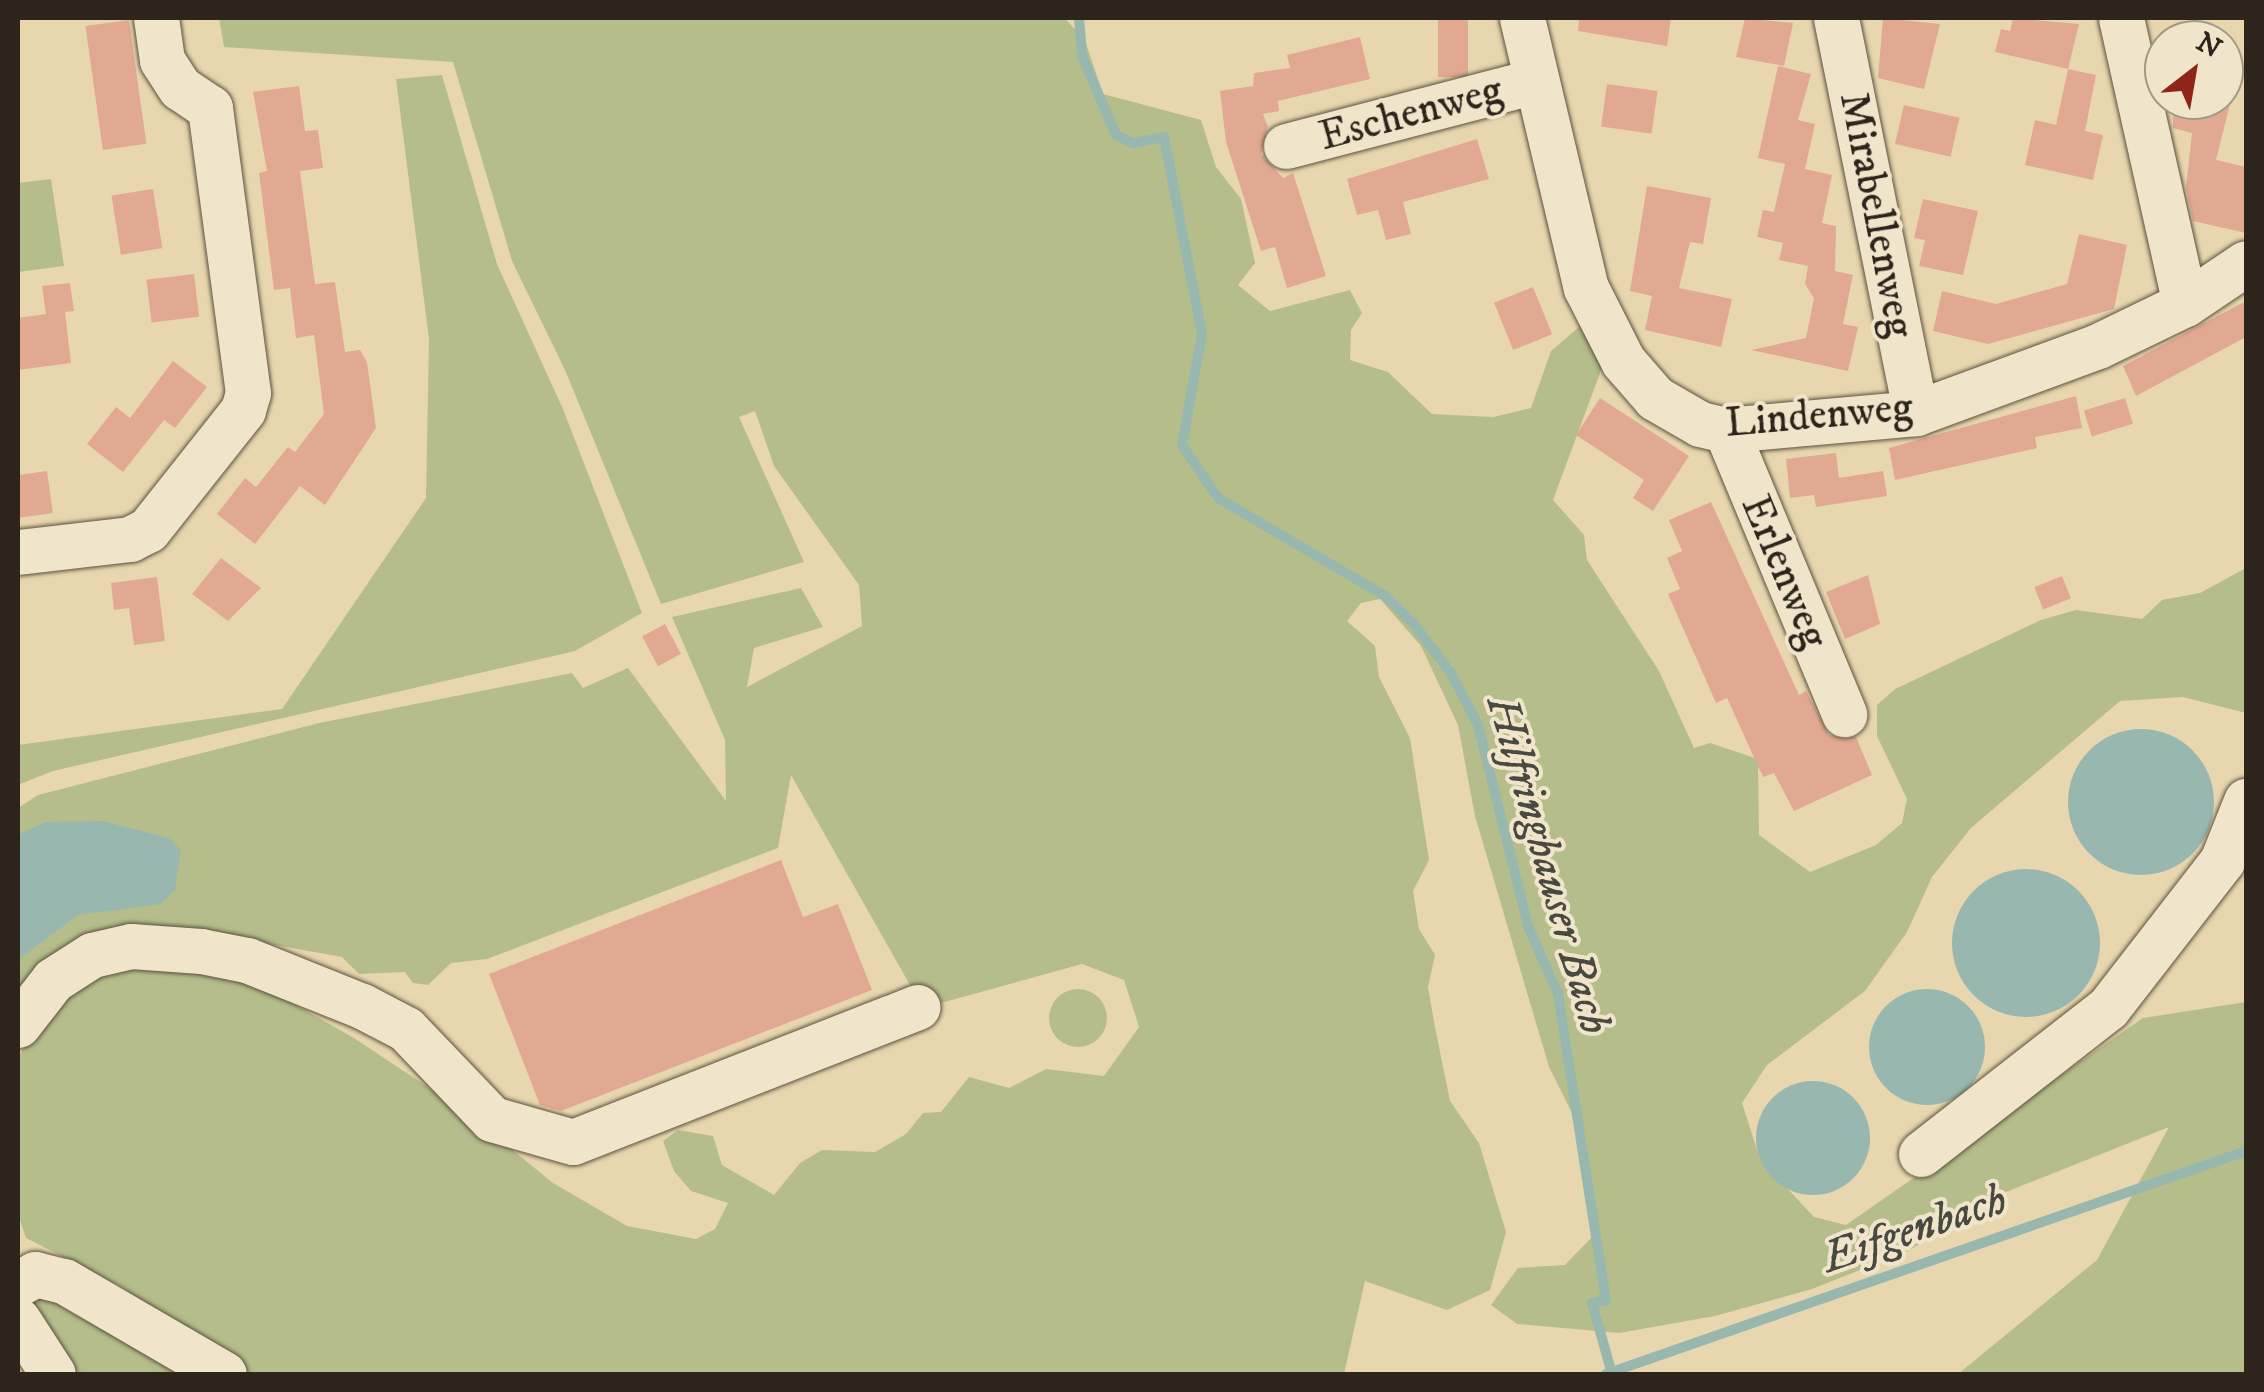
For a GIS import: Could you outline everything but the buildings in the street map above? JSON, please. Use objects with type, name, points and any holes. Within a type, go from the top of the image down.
[{"type":"street","points":[[18,552],[130,539],[148,530],[243,410],[248,393],[210,108],[180,88],[162,60],[156,18]]},
{"type":"street","name":"Lindenweg","points":[[1522,18],[1586,288],[1623,361],[1655,398],[1700,424],[1726,430],[1916,412],[2016,381],[2185,304],[2246,264]]},
{"type":"street","name":"Mirabellenweg","points":[[1836,18],[1916,412]]},
{"type":"street","points":[[2121,18],[2185,304]]},
{"type":"street","name":"Eschenweg","points":[[1286,146],[1535,81]]},
{"type":"street","name":"Erlenweg","points":[[1726,430],[1844,714]]},
{"type":"street","points":[[1921,1154],[2108,1008],[2222,862],[2246,801]]},
{"type":"street","points":[[18,1025],[52,980],[111,949],[166,946],[247,960],[406,1029],[492,1119],[573,1142],[918,1007]]},
{"type":"street","points":[[53,1374],[19,1289],[46,1274],[224,1374]]},
{"type":"green space","points":[[219,18],[1065,18],[1085,41],[1103,94],[1201,120],[1216,167],[1241,199],[1255,263],[1238,285],[1270,311],[1350,290],[1362,313],[1351,330],[1350,360],[1388,372],[1432,414],[1493,417],[1531,408],[1551,351],[1586,321],[1606,357],[1553,500],[1584,535],[1587,560],[1659,671],[1694,748],[1710,743],[1758,759],[1759,835],[1810,872],[1876,845],[1902,823],[1907,799],[1877,736],[1877,705],[1895,689],[2041,620],[2076,610],[2142,619],[2162,600],[2200,593],[2246,568],[2246,713],[2183,697],[2120,701],[1971,828],[1932,877],[1907,932],[1865,991],[1767,1065],[1742,1103],[1760,1159],[1814,1217],[1846,1225],[2143,1018],[2246,1002],[2246,1374],[1958,1374],[2097,1260],[2169,1127],[2006,1192],[1908,1251],[1812,1289],[1715,1316],[1619,1333],[1517,1324],[1491,1305],[1518,1268],[1565,1265],[1598,1231],[1583,1135],[1549,1067],[1475,816],[1458,725],[1421,646],[1380,599],[1361,603],[1347,621],[1375,646],[1379,677],[1410,738],[1429,860],[1413,891],[1419,929],[1435,955],[1428,987],[1435,1027],[1450,1101],[1479,1143],[1506,1232],[1490,1290],[1447,1310],[1365,1281],[1344,1374],[245,1374],[161,1322],[124,1288],[26,1238],[18,1214],[18,1058],[52,1001],[100,967],[135,960],[209,966],[254,981],[354,1038],[470,1115],[553,1183],[627,1226],[696,1239],[715,1229],[728,1203],[691,1191],[674,1171],[663,1141],[678,1130],[713,1136],[722,1165],[774,1195],[800,1163],[822,1150],[875,1152],[906,1134],[923,1113],[941,1112],[969,1077],[1009,1088],[1046,1069],[1104,1076],[1139,1027],[1124,980],[1082,964],[923,1008],[791,775],[778,848],[487,959],[451,963],[428,985],[413,983],[405,972],[359,974],[342,957],[224,936],[122,934],[100,938],[57,962],[18,1003],[18,808],[38,795],[319,723],[572,673],[583,688],[628,668],[726,801],[725,740],[672,617],[801,588],[823,627],[754,648],[747,687],[862,626],[859,585],[774,466],[755,411],[739,417],[804,562],[661,604],[565,370],[512,261],[453,62],[224,47]]},
{"type":"green space","points":[[442,75],[497,264],[563,409],[642,613],[575,651],[53,771],[18,785],[18,745],[282,709],[426,498],[429,339],[396,79]]},
{"type":"green space","points":[[51,179],[64,266],[18,272],[18,183]]},
{"type":"green space","points":[[1078,989],[1098,998],[1107,1018],[1098,1038],[1078,1047],[1058,1038],[1049,1018],[1058,998]]},
{"type":"green space","points":[[40,1290],[184,1374],[65,1374],[30,1301]]},
{"type":"water","points":[[2141,729],[2169,735],[2193,750],[2208,774],[2214,802],[2208,830],[2193,854],[2169,869],[2141,875],[2113,869],[2089,854],[2074,830],[2068,802],[2074,774],[2089,750],[2113,735]]},
{"type":"water","points":[[102,821],[169,838],[181,850],[175,890],[161,904],[78,915],[18,960],[18,835],[45,822]]},
{"type":"water","points":[[2026,869],[2054,875],[2078,891],[2094,915],[2100,943],[2094,971],[2078,995],[2054,1011],[2026,1017],[1998,1011],[1974,995],[1958,971],[1952,943],[1958,915],[1974,891],[1998,875]]},
{"type":"water","points":[[1927,989],[1949,994],[1968,1006],[1980,1025],[1985,1047],[1980,1069],[1968,1088],[1949,1100],[1927,1105],[1905,1100],[1886,1088],[1874,1069],[1869,1047],[1874,1025],[1886,1006],[1905,994]]},
{"type":"water","points":[[1813,1081],[1835,1086],[1853,1098],[1865,1116],[1870,1138],[1865,1160],[1853,1178],[1835,1190],[1813,1195],[1791,1190],[1773,1178],[1761,1160],[1756,1138],[1761,1116],[1773,1098],[1791,1086]]},
{"type":"waterway","name":"Hilfringhauser Bach","points":[[1079,18],[1082,56],[1116,135],[1133,143],[1164,137],[1202,334],[1182,445],[1218,498],[1385,596],[1413,623],[1451,673],[1478,725],[1528,926],[1558,994],[1606,1300],[1592,1303],[1611,1370]]},
{"type":"waterway","name":"Eifgenbach","points":[[1606,1374],[2246,1151]]}]
